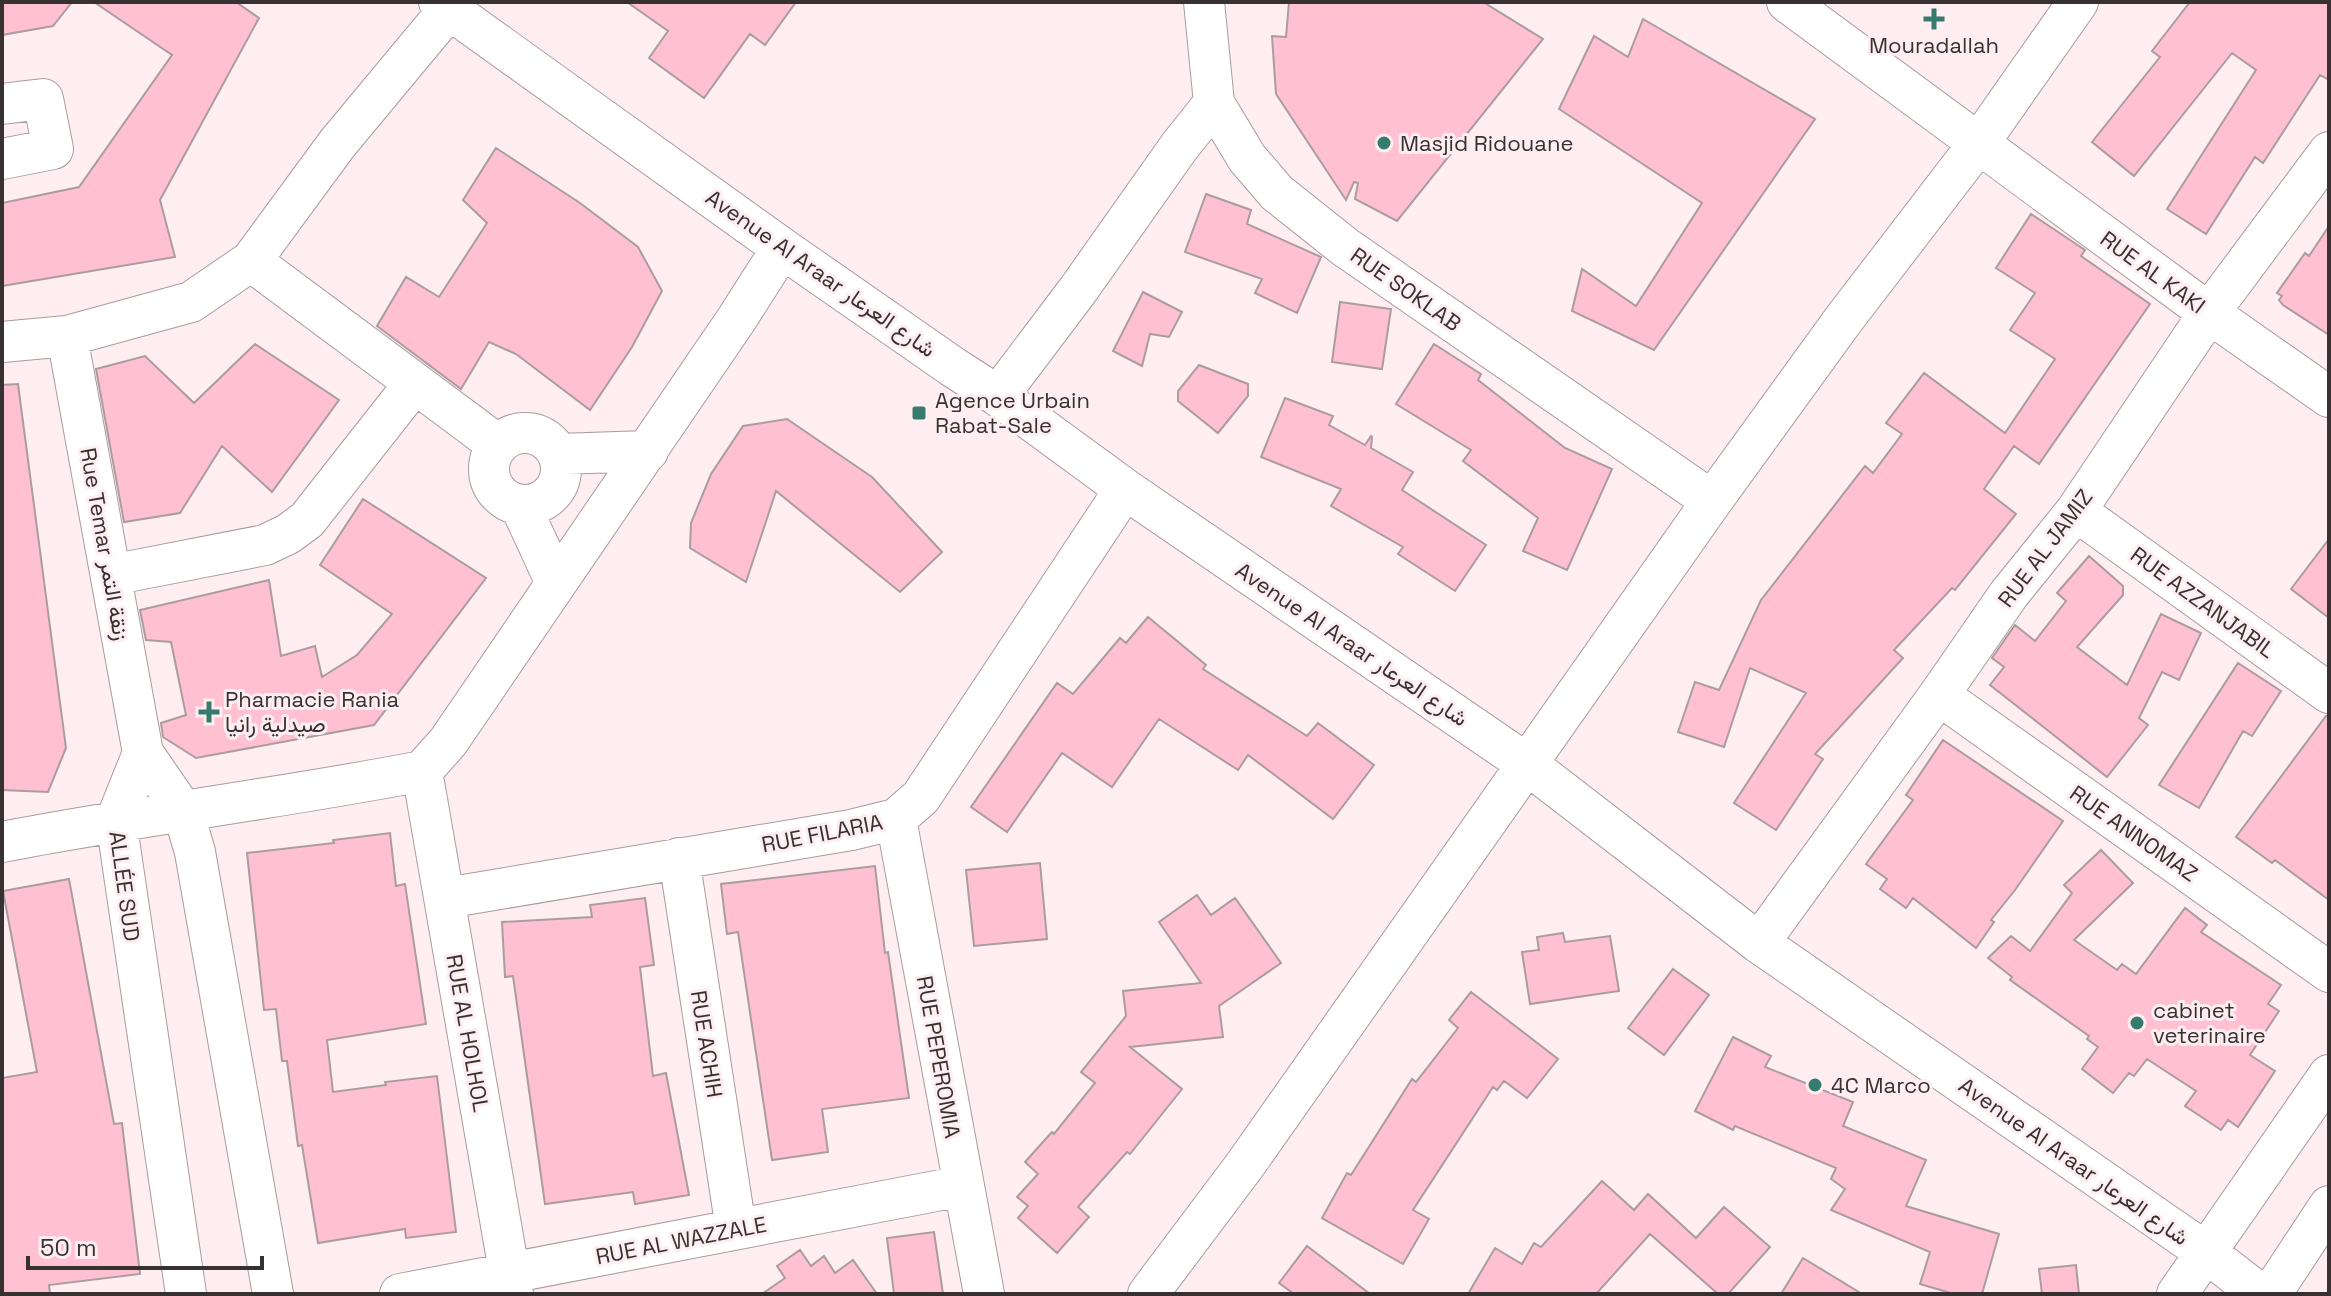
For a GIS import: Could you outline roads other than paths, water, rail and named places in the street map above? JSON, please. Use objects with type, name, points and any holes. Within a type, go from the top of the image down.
[{"type":"street","name":"RUE SOKLAB","points":[[1204,2],[1214,103],[1247,158],[1277,193],[1345,247],[1712,501]]},
{"type":"street","name":"RUE AL KAKI","points":[[1787,2],[2209,313],[2329,397]]},
{"type":"street","points":[[1148,1294],[1254,1153],[1712,501],[1844,319],[1979,143],[2078,2]]},
{"type":"street","points":[[2,342],[67,336],[191,302],[251,261],[337,144],[448,5]]},
{"type":"street","name":"Avenue Al Araar شارع العرعار","points":[[448,5],[782,248],[998,396],[1125,489],[1527,764],[1759,943],[2207,1253],[2260,1294]]},
{"type":"street","points":[[2,104],[43,99],[53,149],[2,159]]},
{"type":"street","points":[[998,396],[1214,103]]},
{"type":"street","name":"RUE AL JAMIZ","points":[[1759,943],[2009,594],[2076,511],[2209,313],[2329,152]]},
{"type":"street","points":[[2,842],[116,820],[422,771],[448,742],[648,451],[782,248]]},
{"type":"street","points":[[251,261],[498,445]]},
{"type":"street","name":"Rue Temar زنقة التمر","points":[[67,336],[143,753]]},
{"type":"street","points":[[111,575],[265,545],[288,534],[307,520],[414,384]]},
{"type":"street","points":[[518,433],[542,436],[558,454],[560,479],[555,491],[533,505],[520,505],[500,496],[489,477],[489,465],[498,445],[518,433]]},
{"type":"street","points":[[558,454],[648,451]]},
{"type":"street","name":"RUE FILARIA","points":[[446,898],[851,830],[896,819],[921,797],[1125,489]]},
{"type":"street","points":[[520,505],[556,583]]},
{"type":"street","name":"RUE AZZANJABIL","points":[[2076,511],[2329,693]]},
{"type":"street","name":"RUE ANNOMAZ","points":[[1939,695],[2329,972]]},
{"type":"street","points":[[143,753],[183,811],[195,852],[273,1294]]},
{"type":"street","name":"ALLÉE SUD","points":[[143,753],[116,820],[186,1294]]},
{"type":"street","name":"RUE AL HOLHOL","points":[[422,771],[511,1284]]},
{"type":"street","name":"RUE PEPEROMIA","points":[[896,819],[984,1294]]},
{"type":"street","name":"RUE ACHIH","points":[[679,858],[736,1229]]},
{"type":"street","points":[[2177,1294],[2329,1075]]},
{"type":"street","name":"RUE AL WAZZALE","points":[[400,1294],[511,1284],[736,1229],[962,1186]]},
{"type":"street","points":[[2271,1294],[2329,1206]]},
{"type":"place","name":"Mouradallah","points":[[1934,19]]},
{"type":"place","name":"Masjid Ridouane","points":[[1384,143]]},
{"type":"place","name":"Agence Urbain Rabat-Sale","points":[[919,413]]},
{"type":"place","name":"Pharmacie Rania صيدلية رانيا","points":[[209,712]]},
{"type":"place","name":"cabinet veterinaire","points":[[2137,1023]]},
{"type":"place","name":"4C Marco","points":[[1815,1085]]}]
